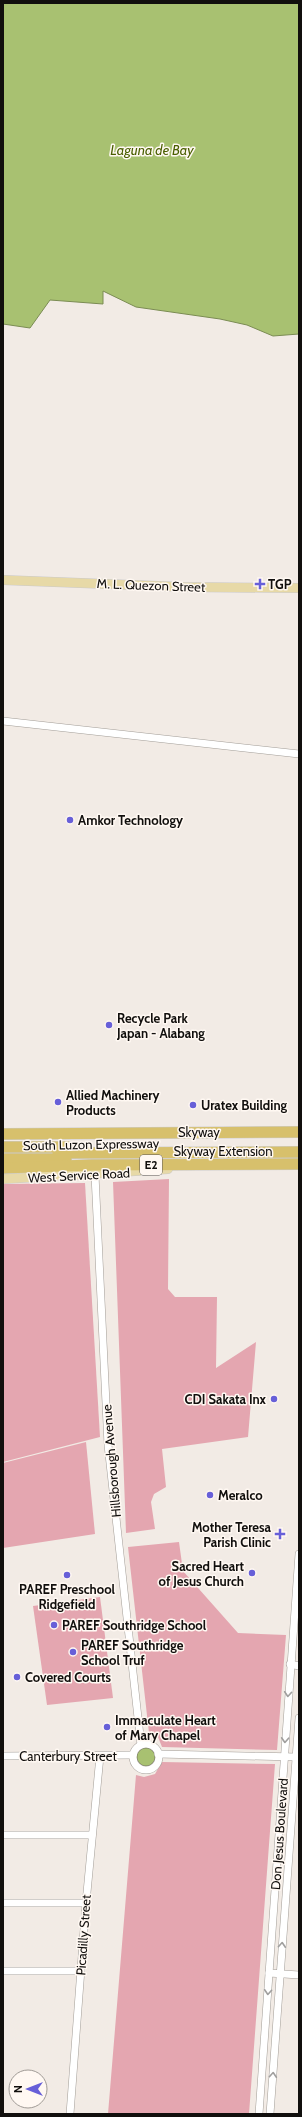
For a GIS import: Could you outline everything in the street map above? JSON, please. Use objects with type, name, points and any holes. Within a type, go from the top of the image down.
[{"type":"highway","name":"Skyway Extension","points":[[3,1133],[299,1132]]},
{"type":"highway","name":"South Luzon Expressway","points":[[3,1141],[299,1140]]},
{"type":"highway","name":"Skyway","points":[[3,1147],[299,1146]]},
{"type":"highway","name":"Skyway","points":[[3,1154],[299,1152]]},
{"type":"highway","name":"South Luzon Expressway","points":[[3,1159],[299,1157]]},
{"type":"highway","name":"Skyway Extension","points":[[3,1168],[92,1165],[299,1164]]},
{"type":"main road","name":"M. L. Quezon Street","points":[[3,580],[184,587],[299,588]]},
{"type":"main road","points":[[3,1133],[299,1127]]},
{"type":"main road","name":"West Service Road","points":[[3,1179],[95,1175],[177,1169],[299,1168]]},
{"type":"street","points":[[3,721],[299,754]]},
{"type":"street","name":"Hillsborough Avenue","points":[[95,1175],[108,1446],[141,1745]]},
{"type":"street","name":"Don Jesus Boulevard","points":[[259,2114],[299,1554]]},
{"type":"street","points":[[290,1664],[299,1666]]},
{"type":"street","name":"Don Jesus Boulevard","points":[[270,2114],[299,1718]]},
{"type":"street","points":[[286,1723],[299,1724]]},
{"type":"street","points":[[150,1744],[154,1746],[158,1754],[157,1763],[146,1769],[138,1767],[133,1756],[136,1749],[141,1745],[150,1744]]},
{"type":"street","points":[[158,1754],[284,1758],[296,1757]]},
{"type":"street","name":"Canterbury Street","points":[[3,1756],[133,1756]]},
{"type":"street","name":"Picadilly Street","points":[[70,2114],[86,1903],[100,1756]]},
{"type":"street","points":[[3,1835],[92,1835]]},
{"type":"street","points":[[3,1903],[86,1903]]},
{"type":"street","points":[[272,1930],[283,1931]]},
{"type":"street","points":[[3,1971],[81,1971]]},
{"type":"street","points":[[269,1973],[299,1975]]},
{"type":"shaded area","points":[[169,1179],[168,1289],[175,1297],[217,1297],[216,1368],[256,1342],[248,1437],[162,1449],[166,1487],[154,1494],[151,1502],[155,1529],[126,1533],[113,1182]]},
{"type":"shaded area","points":[[85,1183],[100,1437],[3,1462],[3,1184]]},
{"type":"shaded area","points":[[86,1442],[95,1534],[3,1548],[3,1463]]},
{"type":"shaded area","points":[[179,1542],[183,1571],[238,1633],[286,1635],[277,1750],[162,1747],[158,1737],[149,1733],[128,1547]]},
{"type":"shaded area","name":"PAREF Southridge School Truf","points":[[100,1597],[113,1698],[47,1705],[33,1606]]},
{"type":"shaded area","points":[[162,1762],[275,1764],[249,2114],[108,2114],[136,1775],[144,1777],[155,1774]]},
{"type":"water","name":"Laguna de Bay","points":[[3,3],[299,3],[299,334],[273,336],[247,325],[220,319],[136,307],[103,291],[103,304],[50,300],[30,328],[3,324]]},
{"type":"water","points":[[142,1748],[150,1748],[155,1753],[153,1764],[150,1766],[142,1766],[137,1761],[137,1753]]},
{"type":"place","name":"TGP","points":[[260,584]]},
{"type":"place","name":"Amkor Technology","points":[[70,820]]},
{"type":"place","name":"Recycle Park Japan - Alabang","points":[[109,1025]]},
{"type":"place","name":"Allied Machinery Products","points":[[58,1102]]},
{"type":"place","name":"Uratex Building","points":[[193,1105]]},
{"type":"place","name":"CDI Sakata Inx","points":[[274,1399]]},
{"type":"place","name":"Meralco","points":[[210,1495]]},
{"type":"place","name":"Mother Teresa Parish Clinic","points":[[280,1534]]},
{"type":"place","name":"Sacred Heart of Jesus Church","points":[[252,1573]]},
{"type":"place","name":"PAREF Preschool Ridgefield","points":[[67,1575]]},
{"type":"place","name":"PAREF Southridge School","points":[[54,1625]]},
{"type":"place","name":"PAREF Southridge School Truf","points":[[73,1652]]},
{"type":"place","name":"Covered Courts","points":[[17,1677]]},
{"type":"place","name":"Immaculate Heart of Mary Chapel","points":[[107,1727]]}]
